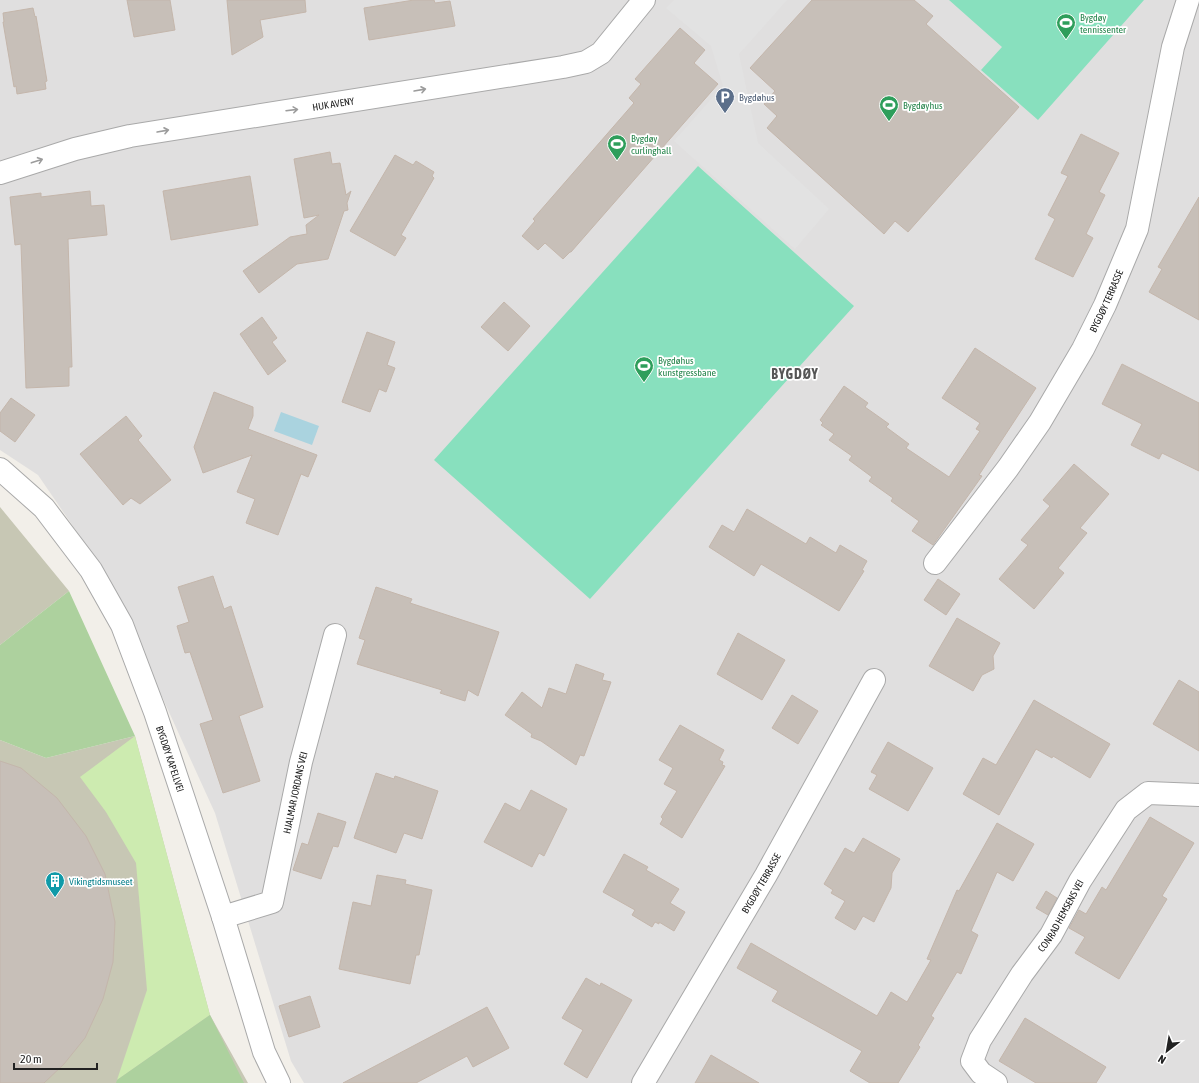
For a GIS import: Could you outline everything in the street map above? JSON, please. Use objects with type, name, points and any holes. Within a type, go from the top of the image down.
[{"type":"street","name":"HUK AVENY","points":[[0,173],[75,149],[130,136],[586,62],[601,53],[644,0]]},
{"type":"street","name":"BYGDØY TERRASSE","points":[[935,563],[1008,468],[1040,422],[1083,349],[1105,305],[1137,229],[1173,47],[1188,0]]},
{"type":"street","name":"BYGDØY KAPELLVEI","points":[[0,469],[44,508],[91,570],[122,625],[155,712],[223,917],[264,1052],[279,1083]]},
{"type":"street","name":"HJALMAR JORDANS VEI","points":[[223,917],[272,902],[301,762],[335,634]]},
{"type":"street","name":"BYGDØY TERRASSE","points":[[643,1083],[766,875],[874,680]]},
{"type":"street","name":"CONRAD HEMSENS VEI","points":[[996,1083],[981,1072],[972,1061],[980,1040],[1022,974],[1051,935],[1080,881],[1126,810],[1148,793],[1199,795]]},
{"type":"shaded area","points":[[0,0],[1199,0],[1199,1083],[304,1083],[291,1061],[215,813],[107,576],[38,475],[0,450]]},
{"type":"shaded area","name":"Bygdøhus","points":[[674,0],[787,0],[739,54],[758,143],[829,209],[795,249],[674,141],[723,86],[711,46],[666,8]]},
{"type":"shaded area","points":[[0,507],[69,591],[0,645]]},
{"type":"shaded area","points":[[135,736],[210,1015],[248,1083],[0,1083],[0,740],[46,758]]},
{"type":"green space","name":"Bygdøy tennissenter","points":[[949,0],[1144,0],[1038,120],[981,70],[1002,47]]},
{"type":"green space","name":"Bygdøhus kunstgressbane","points":[[698,166],[854,306],[590,599],[434,460]]},
{"type":"green space","points":[[69,591],[135,736],[46,758],[0,740],[0,645]]},
{"type":"green space","points":[[135,736],[210,1015],[117,1080],[147,990],[136,863],[106,812],[80,777]]},
{"type":"green space","points":[[210,1015],[244,1083],[116,1083],[117,1080]]},
{"type":"water","points":[[281,412],[319,426],[312,445],[274,431]]},
{"type":"building","points":[[127,0],[170,0],[175,30],[134,37]]},
{"type":"building","points":[[227,0],[305,0],[306,12],[260,20],[263,37],[232,55]]},
{"type":"building","points":[[414,0],[434,0],[435,3],[450,1],[455,26],[369,40],[364,8]]},
{"type":"building","name":"Bygdøyhus","points":[[812,0],[914,0],[933,16],[926,24],[1019,107],[908,232],[895,221],[884,234],[767,128],[777,116],[764,104],[775,91],[750,68]]},
{"type":"building","points":[[33,8],[35,17],[36,16],[47,81],[45,82],[46,89],[17,94],[16,86],[14,87],[3,22],[3,13]]},
{"type":"building","name":"Bygdøy curlinghall","points":[[680,28],[705,50],[694,63],[718,84],[571,252],[563,259],[545,243],[538,250],[522,236],[535,221],[533,219],[634,103],[629,98],[641,84],[635,79]]},
{"type":"building","points":[[1081,134],[1119,153],[1099,192],[1105,195],[1086,234],[1093,238],[1073,277],[1035,259],[1055,219],[1048,215],[1068,176],[1061,173]]},
{"type":"building","points":[[330,152],[332,164],[340,163],[346,195],[351,191],[347,203],[348,210],[344,211],[328,259],[297,264],[259,293],[243,271],[290,237],[307,234],[306,225],[319,215],[304,218],[294,159]]},
{"type":"building","points":[[395,155],[413,165],[416,161],[434,172],[432,176],[434,178],[401,235],[406,238],[395,256],[350,231]]},
{"type":"building","points":[[250,176],[258,225],[171,240],[163,191]]},
{"type":"building","points":[[90,191],[91,206],[104,205],[107,235],[68,239],[72,367],[69,367],[69,386],[26,388],[21,244],[15,245],[10,197],[41,193],[41,197]]},
{"type":"building","points":[[1199,197],[1199,320],[1149,292],[1162,269],[1158,267]]},
{"type":"building","points":[[504,302],[530,326],[508,351],[481,327]]},
{"type":"building","points":[[262,317],[277,338],[272,342],[286,361],[268,375],[240,334]]},
{"type":"building","points":[[367,332],[395,342],[387,365],[395,368],[386,392],[379,389],[370,412],[342,402]]},
{"type":"building","points":[[975,348],[1036,388],[979,475],[982,476],[933,545],[912,531],[919,521],[891,501],[893,498],[869,481],[872,477],[849,460],[852,456],[829,440],[834,434],[821,425],[823,423],[820,420],[844,386],[868,403],[865,407],[889,424],[886,427],[909,444],[906,448],[949,477],[980,431],[976,429],[980,423],[942,398]]},
{"type":"building","points":[[1122,364],[1199,403],[1199,471],[1162,453],[1159,459],[1131,445],[1142,424],[1102,404]]},
{"type":"building","points":[[214,392],[253,407],[253,416],[248,429],[317,455],[308,477],[301,474],[278,535],[246,523],[255,499],[237,492],[252,455],[203,473],[194,447]]},
{"type":"building","points":[[11,398],[35,415],[15,442],[0,431],[0,413]]},
{"type":"building","points":[[126,416],[142,436],[138,440],[171,480],[140,504],[131,498],[123,505],[80,454]]},
{"type":"building","points":[[1074,464],[1109,494],[1080,528],[1087,533],[1058,568],[1064,573],[1034,609],[999,579],[1028,545],[1021,540],[1050,506],[1043,500]]},
{"type":"building","points":[[747,509],[806,544],[810,537],[836,553],[840,545],[867,561],[862,570],[864,571],[839,611],[761,564],[754,576],[709,547],[722,525],[734,532]]},
{"type":"building","points":[[213,576],[224,609],[231,606],[263,707],[239,716],[260,781],[223,793],[200,724],[213,720],[190,652],[185,653],[177,626],[189,622],[178,587]]},
{"type":"building","points":[[938,579],[960,594],[946,615],[924,600]]},
{"type":"building","points":[[376,587],[412,599],[410,603],[499,632],[478,696],[468,690],[465,701],[440,693],[442,690],[357,664],[365,640],[359,638]]},
{"type":"building","points":[[957,618],[1000,643],[993,656],[994,669],[982,675],[973,691],[929,666]]},
{"type":"building","points":[[738,633],[785,660],[762,700],[717,674]]},
{"type":"building","points":[[576,664],[604,674],[602,680],[611,682],[584,756],[580,755],[576,765],[541,741],[531,737],[532,734],[505,715],[522,692],[542,708],[549,688],[566,694]]},
{"type":"building","points":[[1179,680],[1199,692],[1199,751],[1153,724]]},
{"type":"building","points":[[792,695],[818,711],[798,744],[772,728]]},
{"type":"building","points":[[1034,700],[1110,744],[1090,778],[1053,756],[1052,758],[1036,749],[999,815],[963,794],[983,758],[996,765]]},
{"type":"building","points":[[680,725],[724,750],[719,760],[723,762],[722,765],[725,766],[682,838],[660,824],[663,819],[661,817],[677,791],[664,784],[673,768],[659,760]]},
{"type":"building","points":[[888,742],[933,768],[908,811],[869,789],[877,775],[871,772]]},
{"type":"building","name":"Vikingtidsmuseet","points":[[0,761],[21,768],[57,798],[86,836],[105,874],[115,922],[113,962],[103,999],[85,1038],[64,1064],[44,1083],[0,1083]]},
{"type":"building","points":[[376,773],[394,779],[395,776],[438,791],[422,839],[404,833],[396,853],[354,838]]},
{"type":"building","points":[[531,790],[567,809],[544,856],[539,853],[532,867],[484,842],[505,803],[520,811]]},
{"type":"building","points":[[318,813],[346,822],[338,847],[333,846],[321,879],[293,870],[302,843],[308,845]]},
{"type":"building","points":[[1150,817],[1194,843],[1162,896],[1167,899],[1119,979],[1075,953],[1085,937],[1069,928],[1079,910],[1086,914],[1102,887],[1106,890]]},
{"type":"building","points":[[997,823],[1034,844],[1013,881],[997,872],[971,931],[978,935],[961,974],[957,972],[931,1016],[934,1018],[918,1045],[920,1047],[898,1083],[870,1083],[850,1071],[862,1051],[772,1001],[778,991],[737,968],[751,943],[877,1016],[891,992],[907,1002],[931,960],[927,959],[957,890],[959,891]]},
{"type":"building","points":[[863,838],[900,859],[892,873],[891,888],[874,922],[863,916],[855,930],[835,918],[845,901],[831,893],[833,890],[824,884],[845,848],[854,853]]},
{"type":"building","points":[[624,854],[648,867],[646,870],[679,889],[670,903],[685,912],[674,931],[659,922],[659,924],[655,922],[652,927],[632,915],[635,910],[603,892]]},
{"type":"building","points":[[377,875],[406,880],[405,884],[432,890],[419,955],[416,955],[410,984],[339,969],[353,902],[371,906]]},
{"type":"building","points":[[1046,891],[1057,898],[1048,915],[1036,908]]},
{"type":"building","points":[[586,978],[600,986],[601,983],[632,1000],[587,1078],[564,1064],[583,1030],[562,1018]]},
{"type":"building","points":[[310,996],[320,1027],[289,1037],[279,1006]]},
{"type":"building","points":[[487,1007],[509,1048],[492,1057],[473,1067],[467,1056],[416,1083],[343,1083]]},
{"type":"building","points":[[1025,1018],[1106,1067],[1096,1083],[1036,1083],[999,1061]]},
{"type":"building","points":[[711,1055],[759,1083],[695,1083]]},
{"type":"place","name":"Bygdøy tennissenter","points":[[1066,40]]},
{"type":"place","name":"Bygdøhus","points":[[725,114]]},
{"type":"place","name":"Bygdøyhus","points":[[889,122]]},
{"type":"place","name":"Bygdøy curlinghall","points":[[617,161]]},
{"type":"place","name":"Bygdøhus kunstgressbane","points":[[644,383]]},
{"type":"place","name":"Vikingtidsmuseet","points":[[55,898]]},
{"type":"district","name":"BYGDØY","points":[[795,374]]}]
